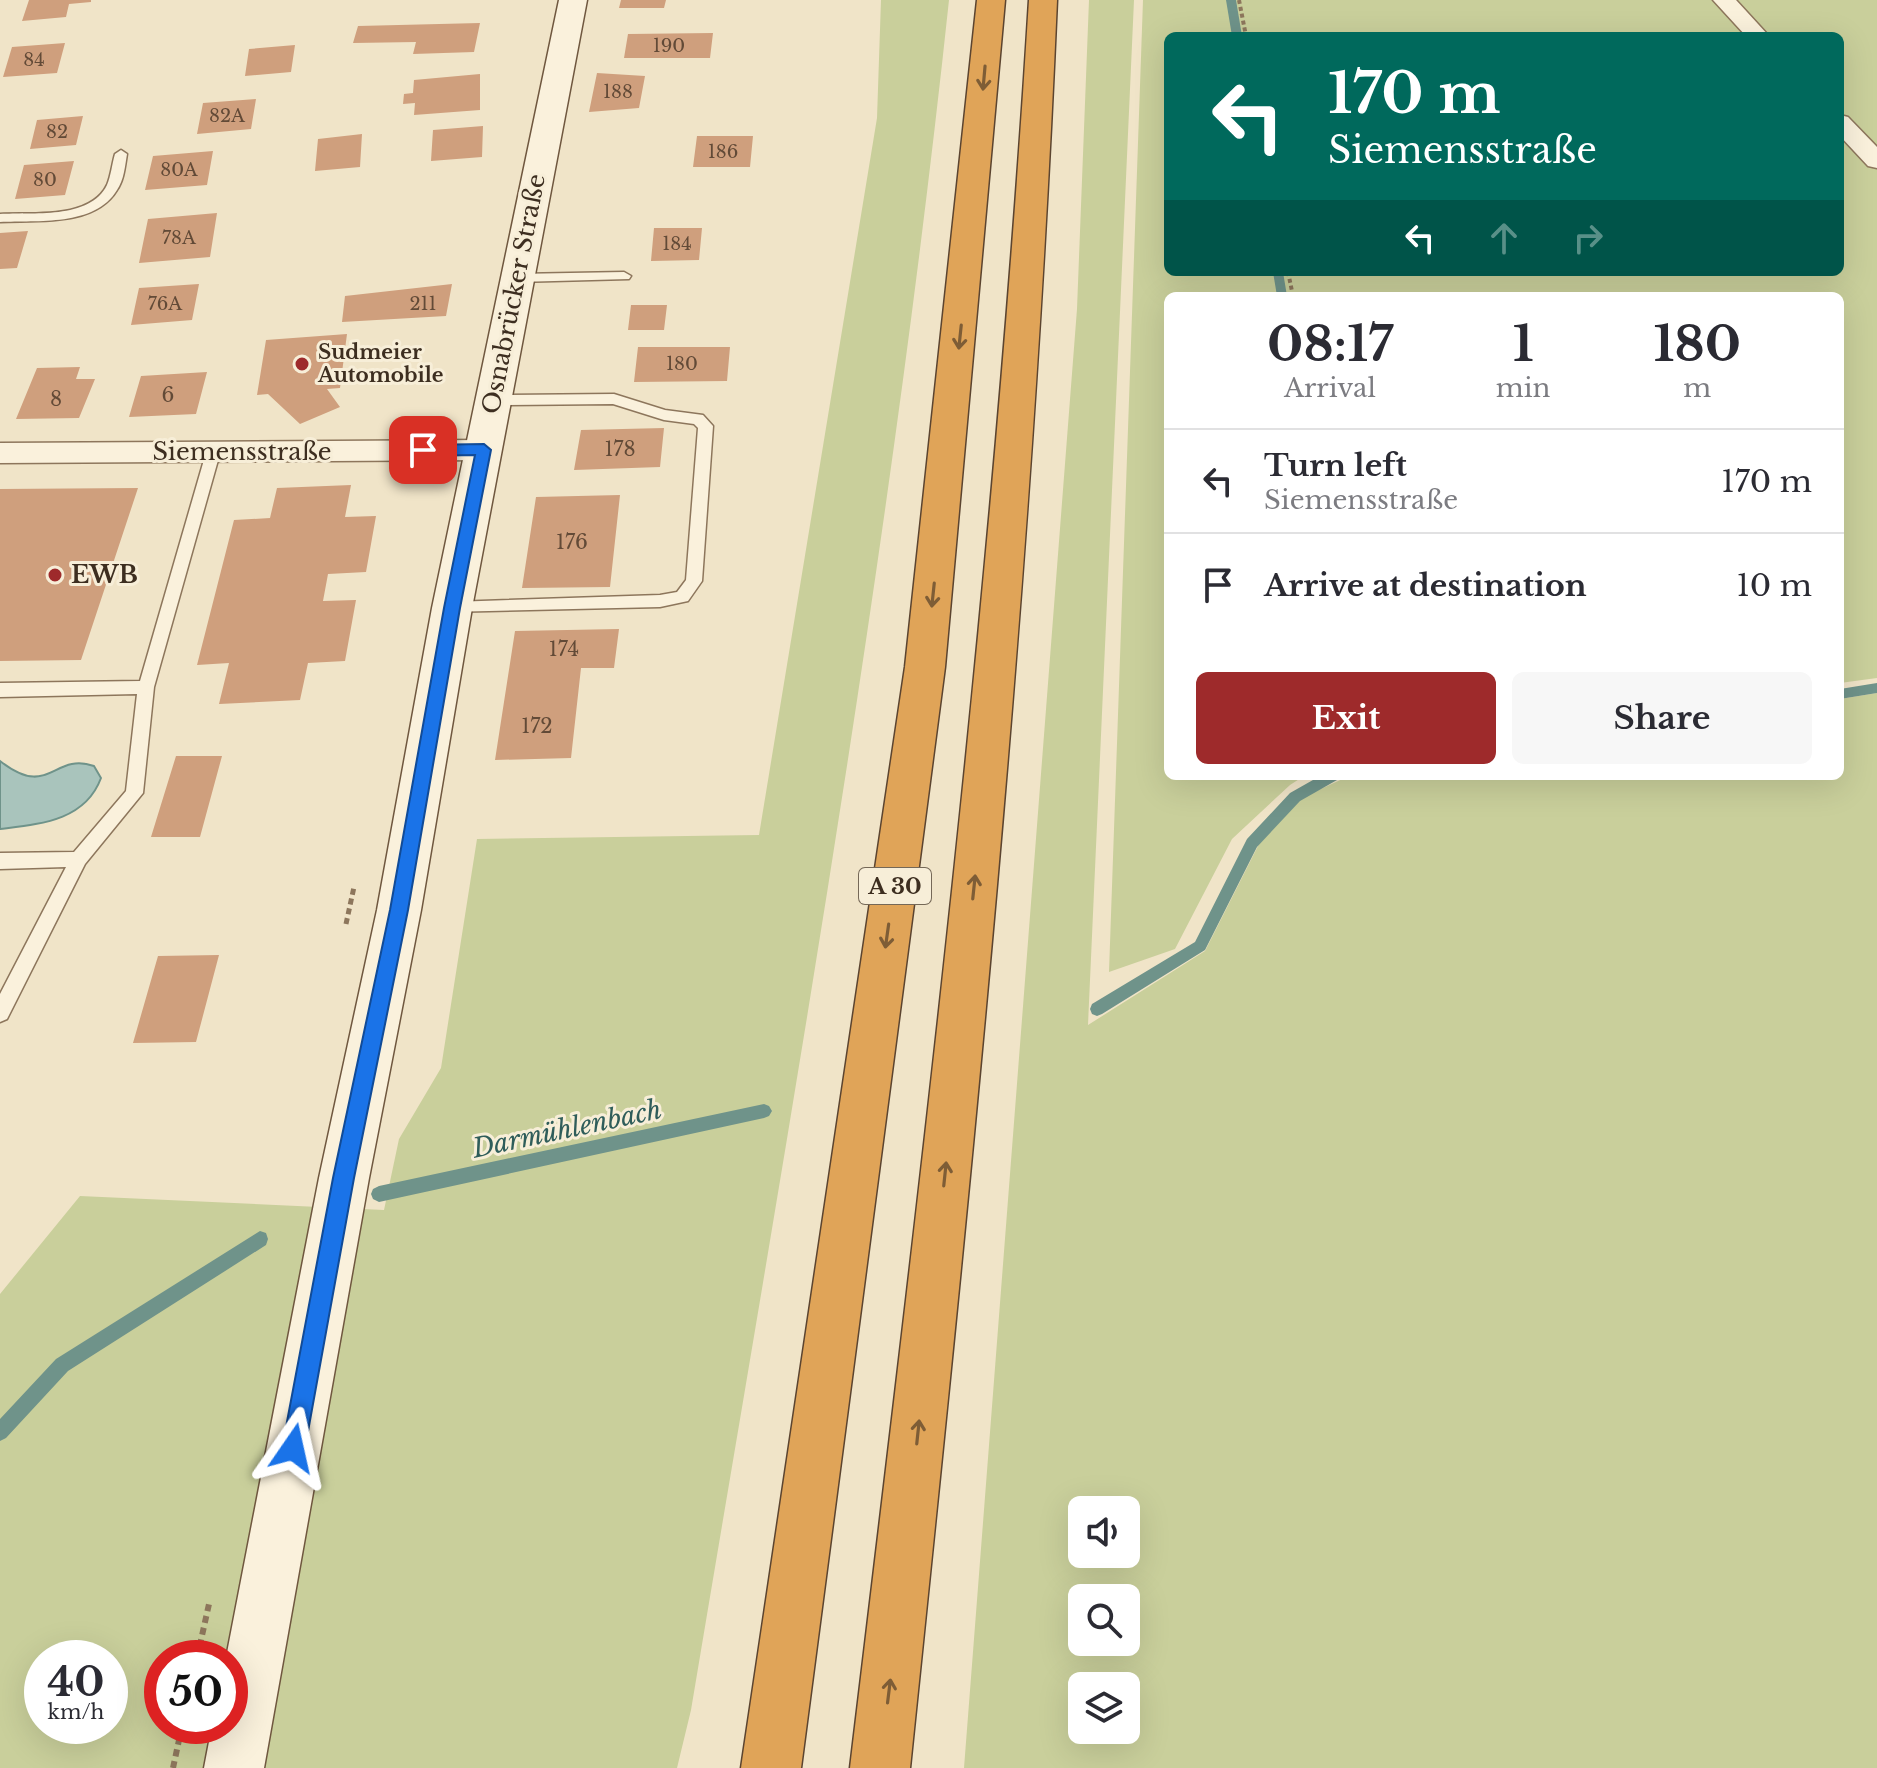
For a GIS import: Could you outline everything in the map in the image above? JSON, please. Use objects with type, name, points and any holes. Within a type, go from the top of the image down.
[{"type":"highway","name":"A 30","points":[[771,1768],[925,667],[991,0]]},
{"type":"highway","points":[[880,1768],[917,1443],[996,673],[1034,200],[1043,0]]},
{"type":"main road","name":"Osnabrücker Straße","points":[[234,1768],[344,1178],[399,910],[452,608],[573,0]]},
{"type":"street","points":[[1724,0],[1754,32]]},
{"type":"street","points":[[1844,126],[1877,161]]},
{"type":"street","name":"Siemensstraße","points":[[0,453],[484,450]]},
{"type":"lane","points":[[0,218],[86,210],[103,200],[112,187],[121,154]]},
{"type":"lane","points":[[517,278],[624,276]]},
{"type":"lane","points":[[452,608],[660,601],[682,597],[694,581],[706,426],[698,419],[664,415],[614,399],[494,400]]},
{"type":"lane","points":[[0,1013],[79,859],[134,793],[146,687],[213,453]]},
{"type":"lane","points":[[0,690],[146,687]]},
{"type":"lane","points":[[0,861],[79,859]]},
{"type":"path","points":[[1239,0],[1245,32]]},
{"type":"path","points":[[173,1768],[178,1744]]},
{"type":"green space","points":[[881,0],[949,0],[924,215],[866,643],[691,1710],[677,1768],[0,1768],[0,1294],[80,1196],[384,1210],[399,1139],[441,1068],[477,839],[759,835],[877,118]]},
{"type":"green space","points":[[1089,0],[1134,0],[1088,1025],[1205,951],[1259,844],[1299,799],[1340,780],[1844,780],[1844,698],[1877,693],[1877,1768],[964,1768],[1077,309]]},
{"type":"green space","points":[[1143,0],[1877,0],[1877,678],[1844,682],[1844,292],[1164,292],[1164,780],[1298,780],[1232,839],[1175,949],[1109,972]]},
{"type":"water","points":[[0,761],[30,776],[41,776],[80,763],[94,766],[101,778],[94,792],[73,812],[45,822],[0,829]]},
{"type":"building","points":[[29,0],[91,2],[69,4],[66,17],[22,21]]},
{"type":"building","points":[[621,0],[666,0],[664,8],[619,8]]},
{"type":"building","points":[[480,23],[474,52],[413,54],[416,42],[353,43],[358,26]]},
{"type":"building","points":[[713,33],[710,58],[624,58],[628,34]]},
{"type":"building","points":[[65,43],[57,73],[3,77],[12,47]]},
{"type":"building","points":[[295,45],[291,72],[245,76],[249,49]]},
{"type":"building","points":[[597,73],[645,76],[639,108],[589,112]]},
{"type":"building","points":[[480,74],[480,110],[414,115],[415,103],[403,104],[404,94],[413,93],[414,80]]},
{"type":"building","points":[[256,99],[251,129],[197,134],[203,103]]},
{"type":"building","points":[[83,116],[76,145],[30,149],[37,120]]},
{"type":"building","points":[[483,126],[482,157],[431,161],[433,130]]},
{"type":"building","points":[[362,134],[360,167],[315,171],[318,139]]},
{"type":"building","points":[[697,136],[753,136],[750,167],[693,167]]},
{"type":"building","points":[[213,151],[207,185],[145,190],[153,156]]},
{"type":"building","points":[[74,161],[65,195],[15,199],[24,165]]},
{"type":"building","points":[[217,213],[210,257],[139,263],[148,219]]},
{"type":"building","points":[[654,228],[702,228],[699,260],[651,261]]},
{"type":"building","points":[[28,231],[17,268],[0,269],[0,233]]},
{"type":"building","points":[[199,284],[192,320],[131,325],[139,288]]},
{"type":"building","points":[[452,284],[446,316],[342,322],[345,296]]},
{"type":"building","points":[[631,305],[667,305],[664,330],[628,330]]},
{"type":"building","name":"Sudmeier Automobile","points":[[347,334],[340,388],[327,389],[340,407],[300,424],[268,394],[257,395],[266,340]]},
{"type":"building","points":[[638,347],[730,347],[727,381],[634,382]]},
{"type":"building","points":[[80,367],[76,379],[95,379],[79,418],[16,419],[37,368]]},
{"type":"building","points":[[207,372],[196,414],[129,417],[141,376]]},
{"type":"building","points":[[664,428],[660,467],[574,470],[581,430]]},
{"type":"building","points":[[351,485],[345,517],[376,516],[366,572],[328,574],[323,601],[356,600],[345,661],[308,663],[300,700],[219,704],[229,663],[197,665],[234,520],[270,518],[277,488]]},
{"type":"building","name":"EWB","points":[[138,488],[81,660],[0,661],[0,489]]},
{"type":"building","points":[[620,495],[610,587],[522,588],[536,497]]},
{"type":"building","points":[[619,629],[614,668],[581,668],[571,758],[495,760],[515,631]]},
{"type":"building","points":[[176,756],[222,756],[200,837],[151,837]]},
{"type":"building","points":[[219,955],[196,1042],[133,1043],[158,956]]},
{"type":"waterway","points":[[1231,0],[1236,32]]},
{"type":"waterway","points":[[1279,276],[1281,292]]},
{"type":"waterway","name":"Darmühlenbach","points":[[1844,693],[1877,688]]},
{"type":"waterway","name":"Darmühlenbach","points":[[1097,1009],[1200,946],[1252,843],[1295,797],[1325,780]]},
{"type":"waterway","name":"Darmühlenbach","points":[[379,1194],[764,1111]]},
{"type":"waterway","name":"Darmühlenbach","points":[[0,1432],[62,1365],[260,1239]]},
{"type":"place","name":"Sudmeier Automobile","points":[[302,364]]},
{"type":"place","name":"EWB","points":[[55,575]]},
{"type":"route","points":[[293,1448],[399,910],[452,608],[484,450],[423,450]]}]
